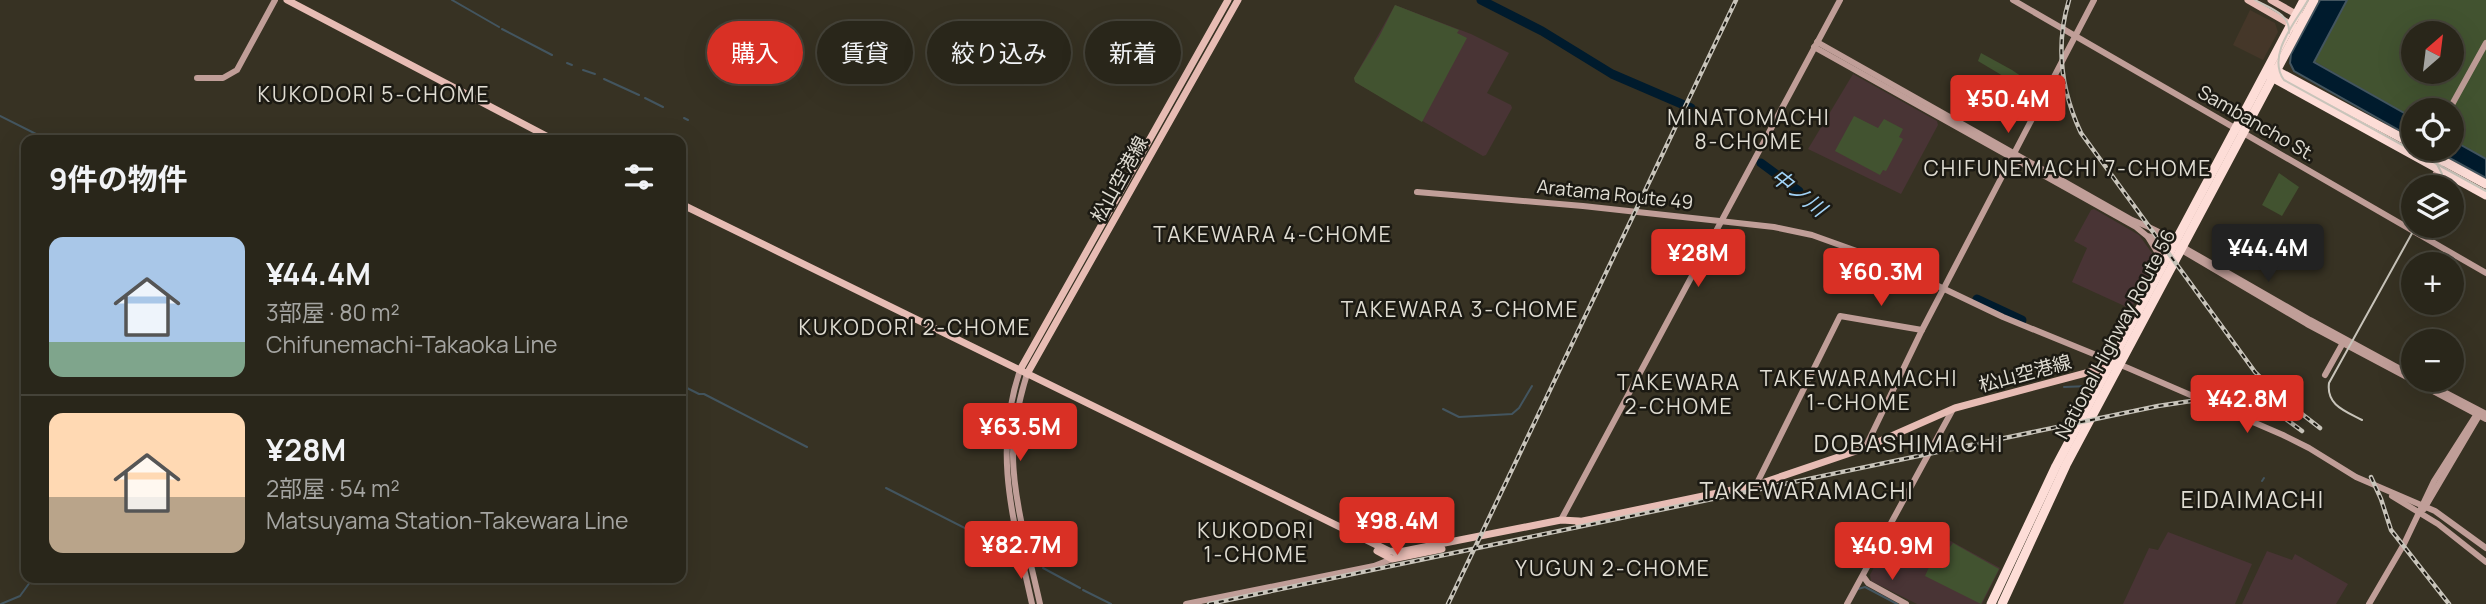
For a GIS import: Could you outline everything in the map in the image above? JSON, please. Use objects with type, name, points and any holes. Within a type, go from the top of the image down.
[{"type":"highway","points":[[2272,71],[2300,16],[2304,0]]},
{"type":"highway","points":[[2300,16],[2314,0]]},
{"type":"highway","points":[[2272,71],[2283,58],[2295,26]]},
{"type":"highway","points":[[2283,58],[2283,66],[2288,76]]},
{"type":"highway","points":[[2272,71],[2288,76],[2401,137]]},
{"type":"highway","points":[[2272,71],[2441,165],[2486,195]]},
{"type":"highway","name":"National Highway Route 56","points":[[1991,604],[2056,466],[2272,71]]},
{"type":"highway","points":[[2436,161],[2486,184]]},
{"type":"highway","name":"National Highway Route 56","points":[[2002,604],[2113,364],[2164,263],[2178,246]]},
{"type":"main road","points":[[287,0],[544,135]]},
{"type":"main road","name":"松山空港線","points":[[1023,372],[1228,0]]},
{"type":"main road","name":"松山空港線","points":[[1023,372],[1238,0]]},
{"type":"main road","points":[[2248,0],[2295,26]]},
{"type":"main road","points":[[2271,0],[2300,16]]},
{"type":"main road","points":[[686,206],[1341,528],[1389,556]]},
{"type":"main road","name":"松山空港線","points":[[1389,556],[1756,485],[1865,448],[1955,408],[2113,364]]},
{"type":"main road","points":[[1306,512],[1316,520],[1369,545]]},
{"type":"street","points":[[197,78],[223,78],[237,70],[275,0]]},
{"type":"street","points":[[1561,522],[1842,0]]},
{"type":"street","name":"Sambancho St.","points":[[2013,0],[2486,273]]},
{"type":"street","points":[[1865,448],[1945,285],[2094,0]]},
{"type":"street","points":[[2456,98],[2486,43]]},
{"type":"street","points":[[1817,45],[2136,227],[2147,236],[2164,263]]},
{"type":"street","points":[[2013,155],[2132,220],[2152,226],[2178,246],[2344,341],[2482,415]]},
{"type":"street","points":[[2436,175],[2441,165]]},
{"type":"street","name":"Aratama Route 49","points":[[1417,192],[1583,206],[1774,227],[1812,234],[1945,285],[2003,317],[2291,439],[2343,470],[2382,489]]},
{"type":"street","points":[[2147,236],[2178,246]]},
{"type":"street","points":[[1756,485],[1840,316],[1922,330]]},
{"type":"street","points":[[2325,375],[2344,341]]},
{"type":"street","points":[[2388,365],[2401,371]]},
{"type":"street","points":[[1023,372],[1008,415],[1005,444],[1010,500],[1040,604]]},
{"type":"street","points":[[2442,392],[2482,415]]},
{"type":"street","points":[[1847,604],[1955,408]]},
{"type":"street","points":[[2369,604],[2448,461],[2482,415]]},
{"type":"street","points":[[2382,489],[2424,505],[2486,548]]},
{"type":"street","points":[[2382,489],[2438,524],[2486,562]]},
{"type":"street","points":[[1025,553],[1032,604]]},
{"type":"street","points":[[1186,604],[1363,567],[1389,556]]},
{"type":"street","points":[[1863,576],[1868,583],[1906,604]]},
{"type":"shaded area","points":[[1395,5],[1471,34],[1509,53],[1487,93],[1512,108],[1486,155],[1483,156],[1355,82],[1354,78]]},
{"type":"shaded area","points":[[2250,10],[2275,23],[2278,32],[2263,60],[2233,45]]},
{"type":"shaded area","points":[[1853,74],[1937,121],[1938,125],[1901,194],[1808,149]]},
{"type":"shaded area","points":[[2094,209],[2139,235],[2157,260],[2131,309],[2072,282],[2087,248],[2074,241]]},
{"type":"shaded area","points":[[1916,522],[2000,568],[1982,604],[1917,604],[1871,581],[1870,575],[1890,535],[1904,542]]},
{"type":"shaded area","points":[[2168,532],[2252,564],[2235,604],[2123,604],[2149,548],[2158,550]]},
{"type":"shaded area","points":[[2267,551],[2292,560],[2295,554],[2348,584],[2336,604],[2242,604]]},
{"type":"green space","points":[[2347,0],[2486,0],[2486,159],[2464,147],[2464,98],[2401,98],[2401,111],[2314,61]]},
{"type":"green space","points":[[1395,5],[1459,30],[1457,33],[1467,38],[1422,122],[1355,82],[1354,78]]},
{"type":"green space","points":[[1981,53],[2040,89],[2038,97],[1978,61]]},
{"type":"green space","points":[[1854,116],[1878,128],[1884,119],[1903,129],[1899,137],[1903,139],[1886,171],[1883,170],[1880,175],[1835,151]]},
{"type":"green space","points":[[2279,173],[2299,187],[2282,216],[2262,205]]},
{"type":"green space","points":[[1942,543],[1950,547],[1953,543],[1999,569],[1981,604],[1925,576],[1931,563],[1937,565],[1941,558],[1936,554]]},
{"type":"water","points":[[2320,0],[2347,0],[2314,62],[2401,111],[2401,131],[2294,71],[2290,63],[2291,54]]},
{"type":"water","points":[[2464,147],[2486,159],[2486,178],[2455,161],[2464,161]]},
{"type":"waterway","points":[[452,0],[499,27]]},
{"type":"waterway","name":"中ノ川","points":[[1481,0],[1542,31],[1612,74],[1691,108]]},
{"type":"waterway","points":[[502,29],[552,55]]},
{"type":"waterway","points":[[567,63],[572,65]]},
{"type":"waterway","points":[[583,70],[595,74]]},
{"type":"waterway","points":[[604,79],[639,95]]},
{"type":"waterway","points":[[645,98],[663,107]]},
{"type":"waterway","points":[[0,116],[38,135]]},
{"type":"waterway","points":[[684,118],[688,120]]},
{"type":"waterway","name":"中ノ川","points":[[1761,163],[1799,191]]},
{"type":"waterway","name":"中ノ川","points":[[1977,299],[2022,320]]},
{"type":"waterway","points":[[1443,409],[1459,417],[1512,414],[1519,408],[1532,386]]},
{"type":"waterway","points":[[2064,387],[2089,386]]},
{"type":"waterway","points":[[686,388],[704,394],[807,447]]},
{"type":"waterway","points":[[886,488],[1010,551]]},
{"type":"waterway","points":[[1043,568],[1080,588]]},
{"type":"waterway","points":[[1,604],[20,596],[29,583]]},
{"type":"waterway","points":[[1858,589],[1865,587],[1897,604]]},
{"type":"waterway","points":[[1083,590],[1111,604]]},
{"type":"tram line","points":[[2255,0],[2283,16],[2289,26],[2289,33]]},
{"type":"tram line","points":[[2308,0],[2290,28],[2281,50],[2278,60],[2284,80],[2486,191]]},
{"type":"tram line","points":[[2436,162],[2442,175]]},
{"type":"tram line","points":[[2362,420],[2334,402],[2330,397],[2329,383],[2409,238]]},
{"type":"railway","points":[[1448,604],[1736,0]]},
{"type":"railway","points":[[2069,0],[2062,34],[2062,68],[2069,101],[2081,133],[2255,372],[2284,400],[2320,428]]},
{"type":"railway","points":[[1209,604],[2158,406],[2211,398]]},
{"type":"railway","points":[[2252,401],[2275,411],[2302,431]]},
{"type":"railway","points":[[2371,477],[2391,530],[2449,604]]},
{"type":"district","name":"KUKODORI 5-CHOME","points":[[374,94]]},
{"type":"district","name":"MINATOMACHI 8-CHOME","points":[[1749,129]]},
{"type":"district","name":"CHIFUNEMACHI 7-CHOME","points":[[2068,168]]},
{"type":"district","name":"TAKEWARA 4-CHOME","points":[[1273,234]]},
{"type":"district","name":"TAKEWARA 3-CHOME","points":[[1460,309]]},
{"type":"district","name":"KUKODORI 2-CHOME","points":[[915,327]]},
{"type":"district","name":"TAKEWARAMACHI 1-CHOME","points":[[1859,390]]},
{"type":"district","name":"TAKEWARA 2-CHOME","points":[[1679,394]]},
{"type":"district","name":"DOBASHIMACHI","points":[[1909,443]]},
{"type":"district","name":"TAKEWARAMACHI","points":[[1807,490]]},
{"type":"district","name":"EIDAIMACHI","points":[[2253,499]]},
{"type":"district","name":"KUKODORI 1-CHOME","points":[[1256,542]]},
{"type":"district","name":"YUGUN 2-CHOME","points":[[1613,568]]}]
